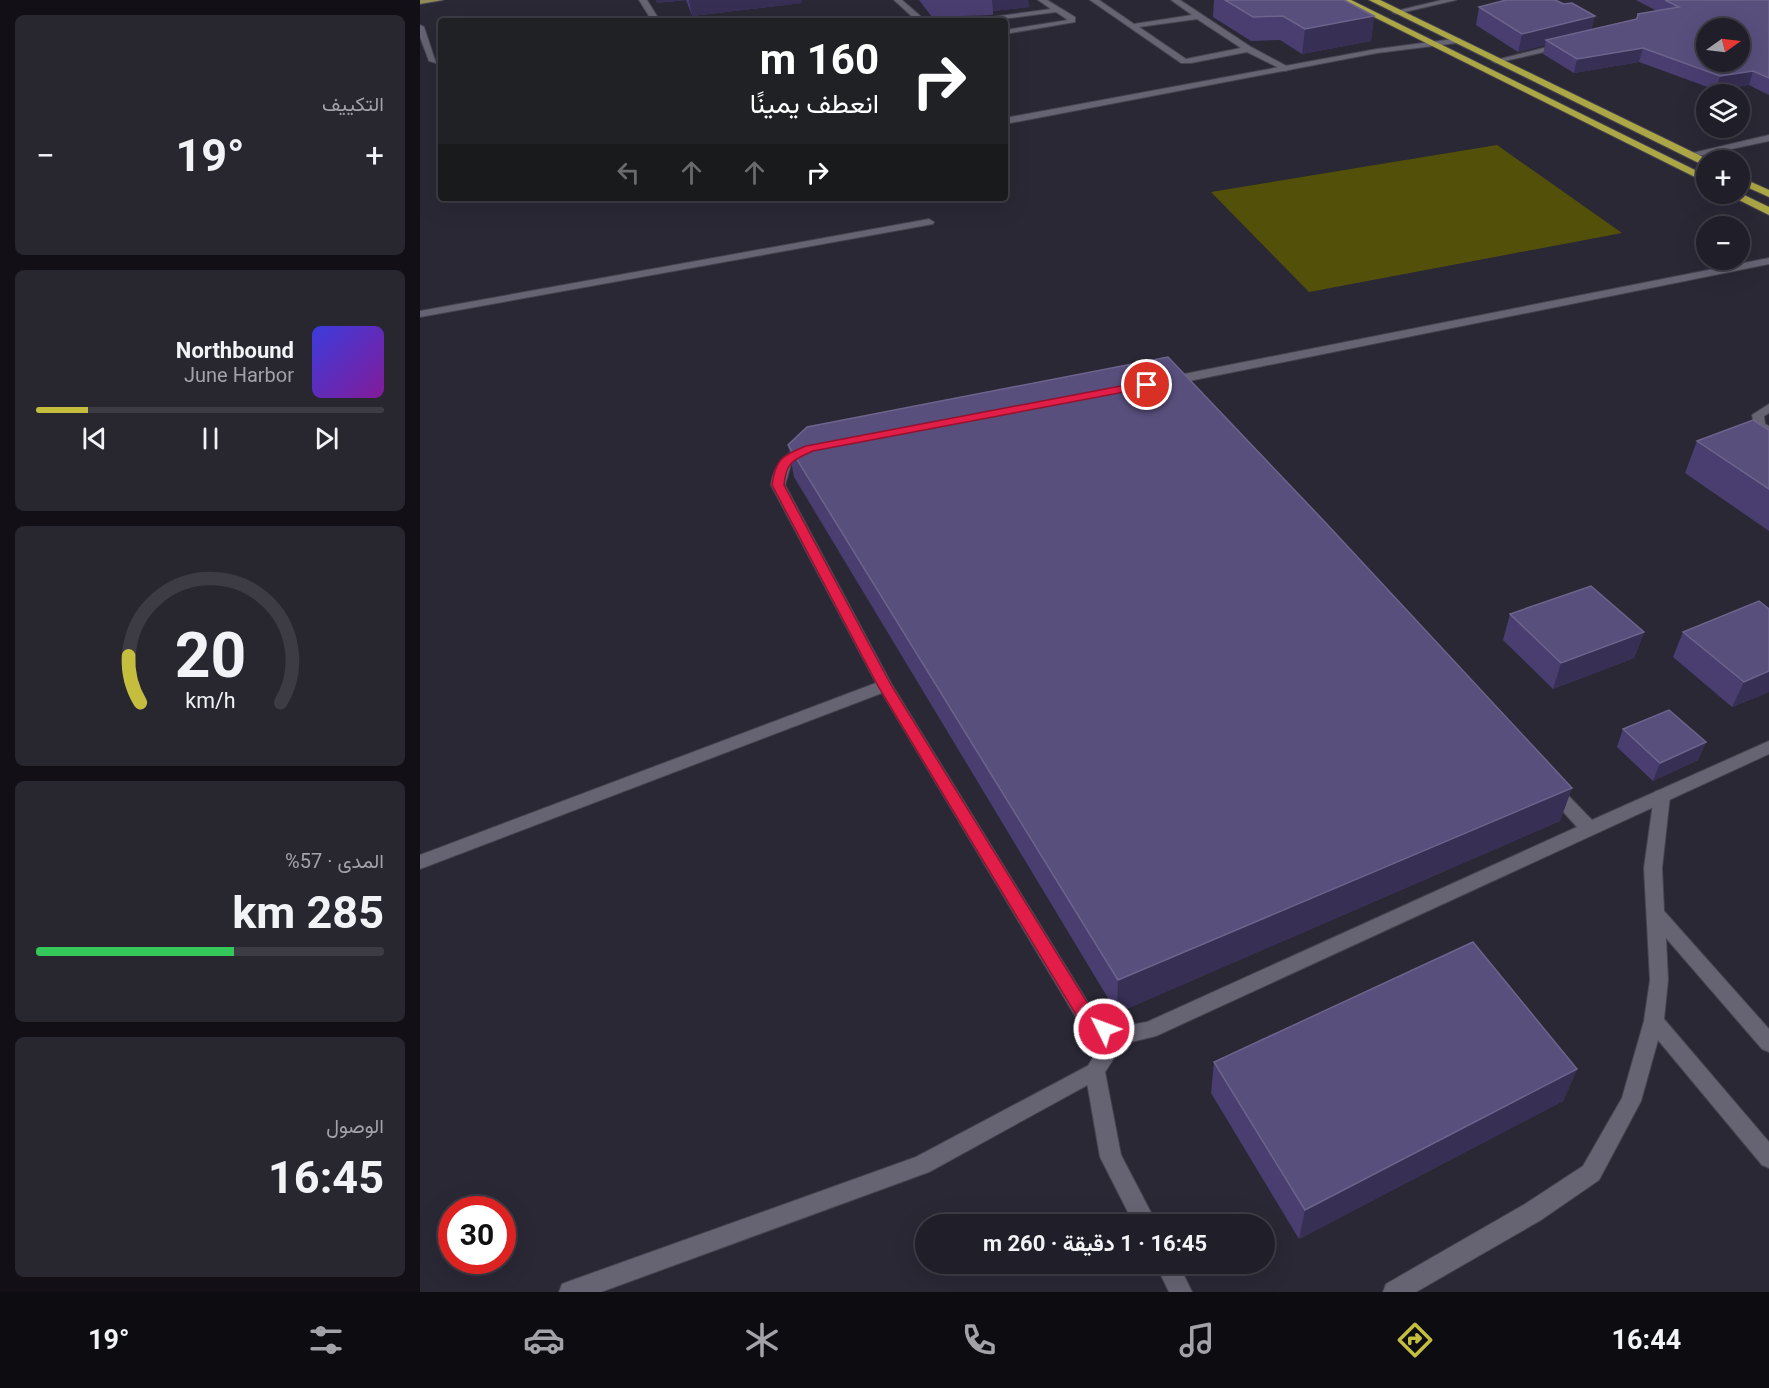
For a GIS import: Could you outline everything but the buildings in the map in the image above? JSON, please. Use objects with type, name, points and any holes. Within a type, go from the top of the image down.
[{"type":"highway","points":[[1344,0],[1696,175]]},
{"type":"highway","points":[[1373,0],[1696,158]]},
{"type":"highway","points":[[1750,185],[1769,194]]},
{"type":"highway","points":[[1750,202],[1769,211]]},
{"type":"main road","points":[[420,2],[439,0]]},
{"type":"street","points":[[643,0],[654,18]]},
{"type":"street","points":[[898,0],[919,18]]},
{"type":"street","points":[[1008,32],[1071,22],[1072,19],[1042,0]]},
{"type":"street","points":[[1094,0],[1187,61],[1248,49]]},
{"type":"street","points":[[1175,0],[1248,49],[1288,69]]},
{"type":"street","points":[[1396,12],[1452,0]]},
{"type":"street","points":[[993,18],[1058,10]]},
{"type":"street","points":[[1133,26],[1199,16]]},
{"type":"street","points":[[420,27],[433,61]]},
{"type":"street","points":[[1008,120],[1429,43],[1454,41]]},
{"type":"street","points":[[1496,61],[1578,41]]},
{"type":"street","points":[[1689,155],[1769,138]]},
{"type":"street","points":[[420,314],[929,222]]},
{"type":"street","points":[[1185,398],[1164,382],[1769,261]]},
{"type":"street","points":[[1769,408],[1758,415],[1759,425],[1769,432]]},
{"type":"street","points":[[822,446],[791,457],[780,468],[778,485],[885,686],[1090,1023],[1117,1036],[1149,1030],[1769,747]]},
{"type":"street","points":[[420,862],[885,686]]},
{"type":"street","points":[[1540,777],[1589,829]]},
{"type":"street","points":[[1394,1292],[1533,1212],[1591,1173],[1631,1101],[1654,1021],[1659,980],[1653,868],[1662,796]]},
{"type":"street","points":[[1657,915],[1765,1033]]},
{"type":"street","points":[[1654,1021],[1769,1158]]},
{"type":"street","points":[[570,1292],[922,1165],[1095,1071],[1117,1036]]},
{"type":"street","points":[[1095,1071],[1111,1157],[1141,1214]]},
{"type":"street","points":[[1172,1274],[1181,1292]]},
{"type":"shaded area","points":[[1497,145],[1622,233],[1309,292],[1211,192]]},
{"type":"route","points":[[1104,1029],[1090,1023],[885,686],[778,485],[780,468],[791,457],[810,448],[1147,385]]}]
